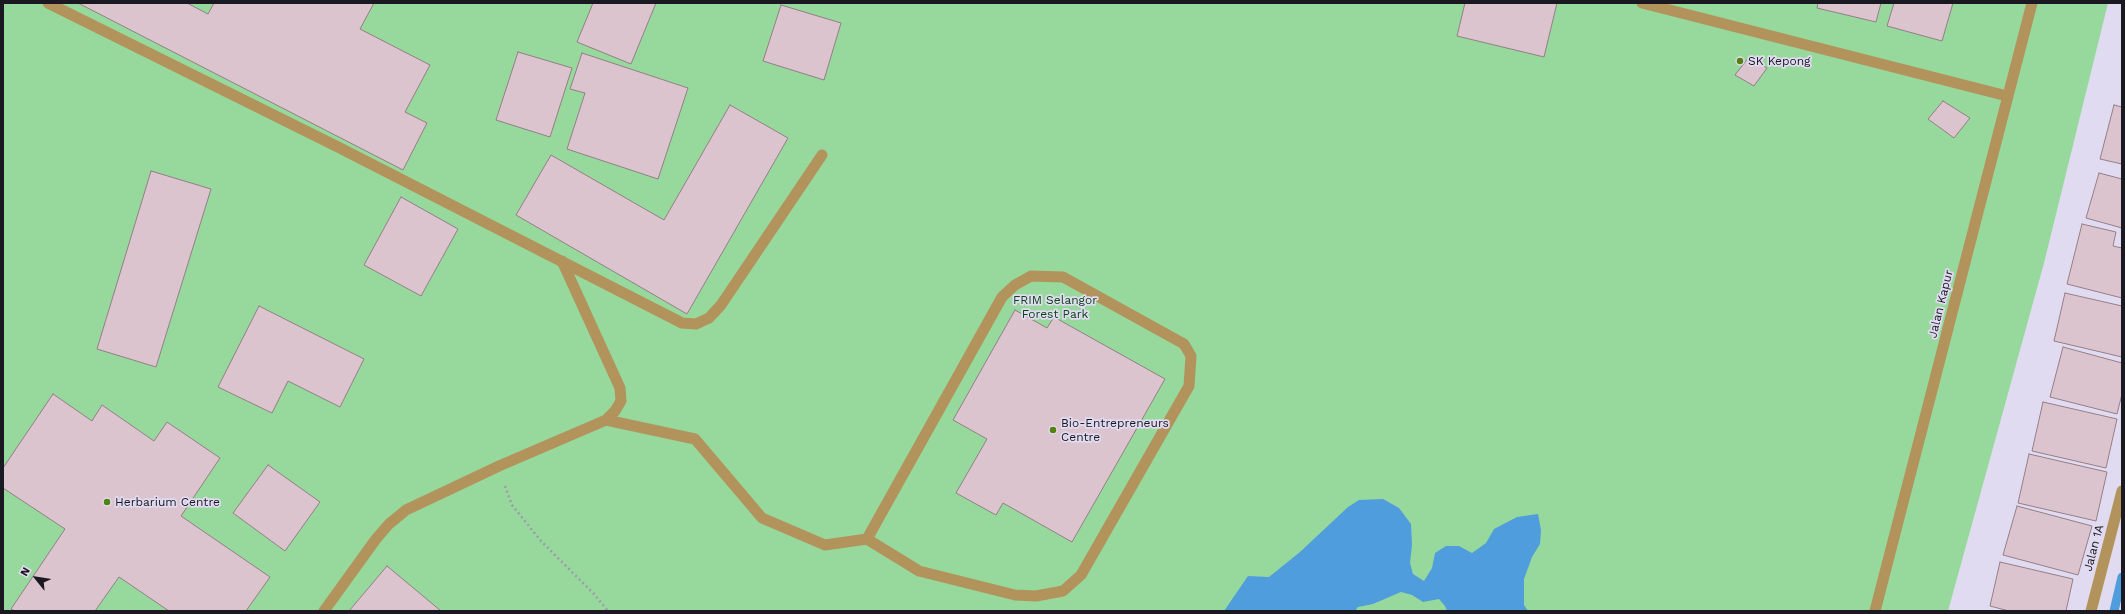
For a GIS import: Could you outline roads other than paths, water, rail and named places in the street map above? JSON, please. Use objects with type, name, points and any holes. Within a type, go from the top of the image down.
[{"type":"street","points":[[48,3],[338,147],[682,323],[696,324],[709,318],[721,305],[822,155]]},
{"type":"street","points":[[1642,3],[2007,96]]},
{"type":"street","name":"Jalan Kapur","points":[[1876,611],[2032,3]]},
{"type":"street","points":[[324,611],[376,539],[406,510],[498,466],[606,420],[615,411],[621,401],[620,388],[562,261]]},
{"type":"street","points":[[606,420],[695,439],[762,518],[825,545],[866,539],[919,571],[958,582],[1015,595],[1036,596],[1063,591],[1081,575],[1189,386],[1191,356],[1184,344],[1063,277],[1031,276],[1015,284],[1002,297],[866,539]]},
{"type":"street","name":"Jalan 1A","points":[[2091,611],[2122,491]]},
{"type":"water","points":[[1383,499],[1399,508],[1411,524],[1412,545],[1410,563],[1413,574],[1424,581],[1432,568],[1435,553],[1446,546],[1459,546],[1472,553],[1486,543],[1494,529],[1517,517],[1538,514],[1541,530],[1540,544],[1532,557],[1524,579],[1524,605],[1528,611],[1447,611],[1439,599],[1423,602],[1412,595],[1401,592],[1373,604],[1358,607],[1355,611],[1224,611],[1248,576],[1269,577],[1300,552],[1348,507],[1359,500]]},
{"type":"waterway","points":[[2114,611],[2122,577]]},
{"type":"place","name":"SK Kepong","points":[[1740,61]]},
{"type":"place","name":"Bio-Entrepreneurs Centre","points":[[1053,430]]},
{"type":"place","name":"Herbarium Centre","points":[[107,502]]},
{"type":"park label","name":"FRIM Selangor Forest Park","points":[[1055,307]]}]
